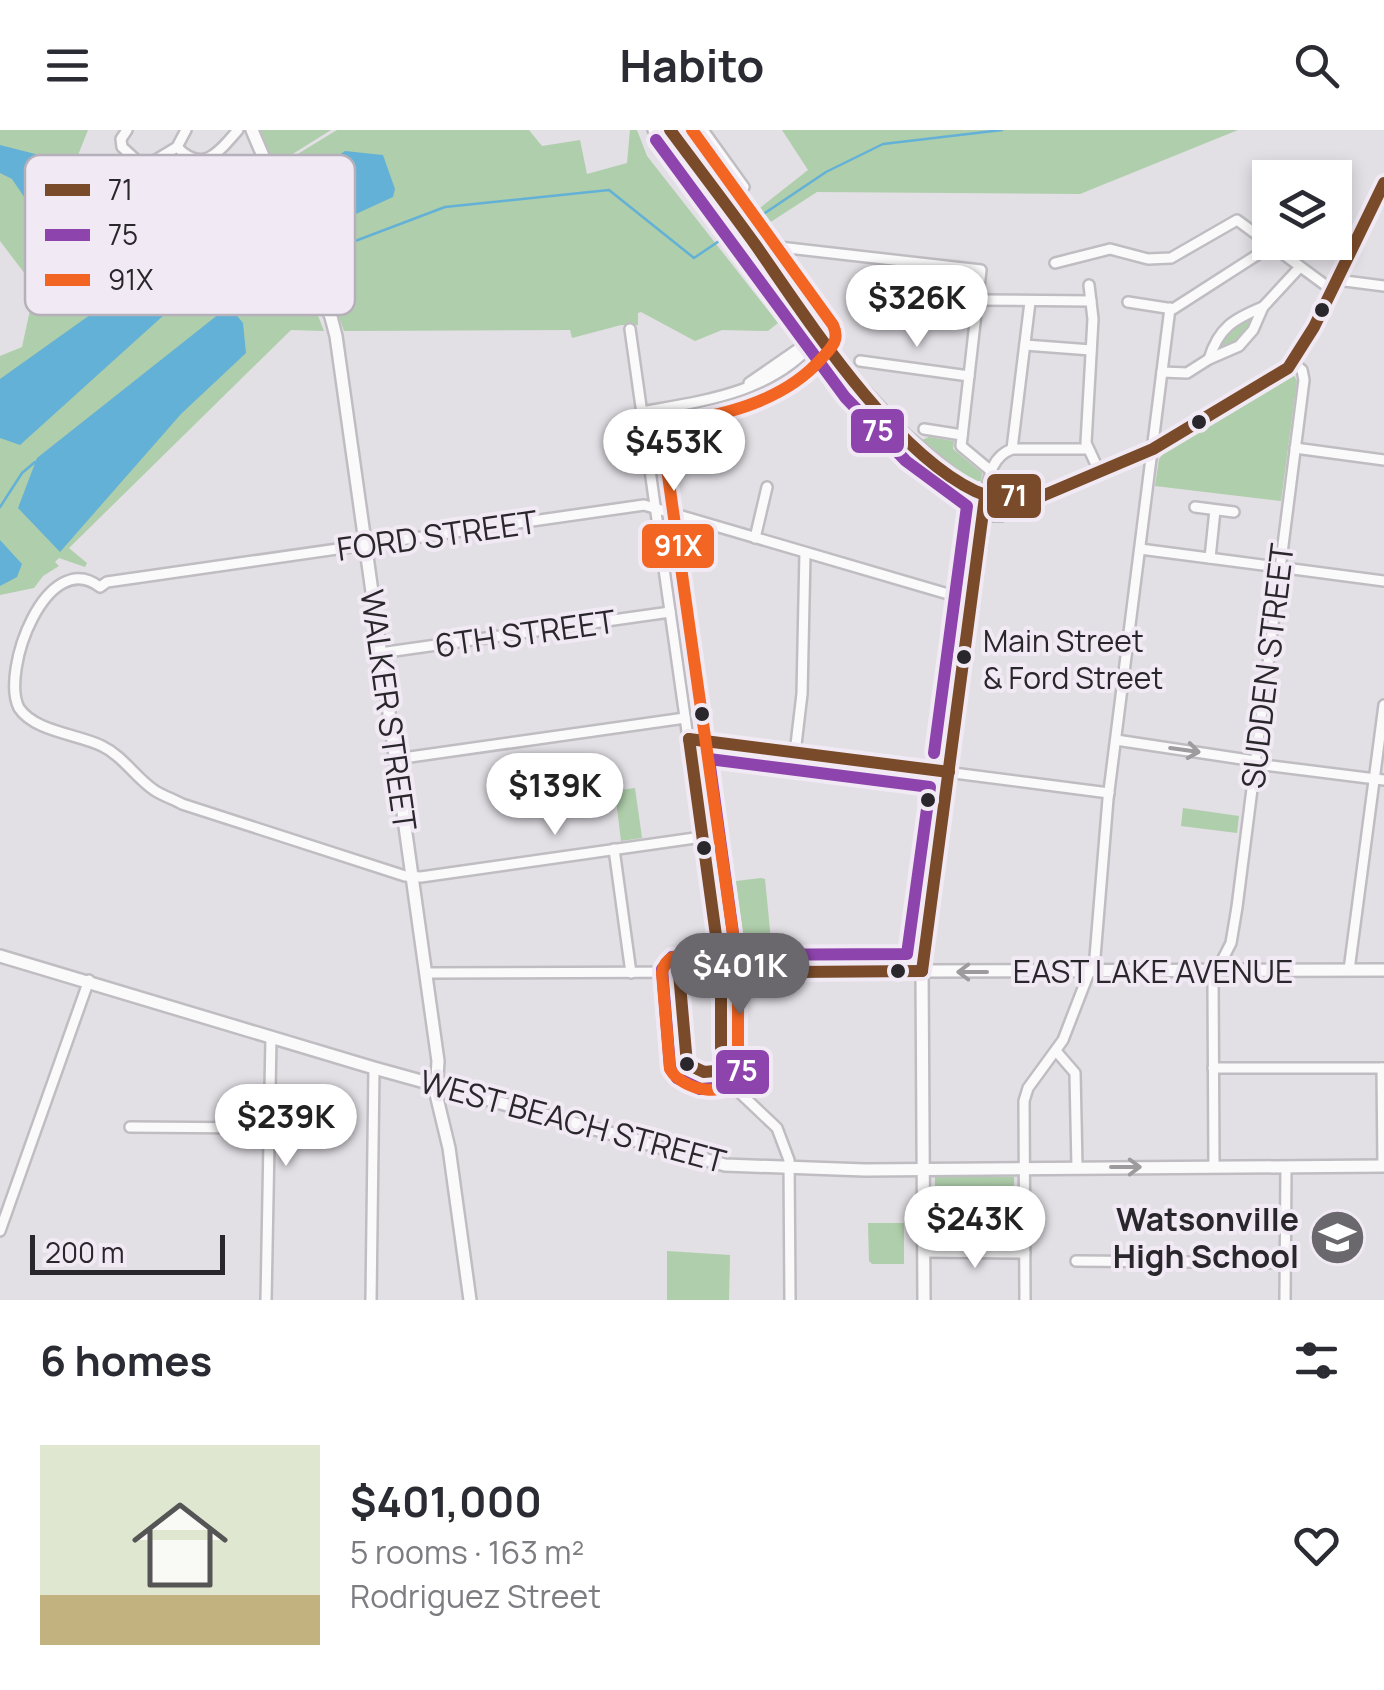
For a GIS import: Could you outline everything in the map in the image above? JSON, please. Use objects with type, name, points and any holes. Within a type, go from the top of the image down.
[{"type":"main road","name":"WALKER STREET","points":[[252,130],[263,155]]},
{"type":"main road","points":[[654,130],[870,419],[959,501],[981,514],[1001,515],[1153,449],[1277,376],[1293,362],[1384,183]]},
{"type":"main road","points":[[670,130],[813,340],[864,394],[906,436],[984,497],[999,499],[1025,494],[1035,499]]},
{"type":"main road","name":"WALKER STREET","points":[[330,315],[413,878],[438,1060],[436,1085],[473,1300]]},
{"type":"main road","points":[[924,1300],[922,972],[984,497]]},
{"type":"main road","points":[[959,501],[974,531]]},
{"type":"main road","points":[[978,554],[972,547],[981,514]]},
{"type":"main road","name":"WEST BEACH STREET","points":[[0,956],[374,1068],[716,1163],[790,1170],[1383,1166]]},
{"type":"main road","name":"EAST LAKE AVENUE","points":[[922,972],[1384,970]]},
{"type":"main road","name":"WALKER STREET","points":[[436,1085],[448,1111],[473,1300]]},
{"type":"main road","points":[[448,1111],[452,1098],[465,1093]]},
{"type":"street","points":[[127,130],[121,139],[122,148],[130,155]]},
{"type":"street","points":[[165,155],[177,147],[186,130]]},
{"type":"street","points":[[212,155],[223,149],[238,130]]},
{"type":"street","points":[[703,130],[744,186]]},
{"type":"street","points":[[177,147],[186,155]]},
{"type":"street","points":[[1055,263],[1110,249],[1148,259],[1171,258],[1236,220],[1252,232]]},
{"type":"street","points":[[779,246],[981,270],[961,446],[991,471]]},
{"type":"street","points":[[1128,302],[1170,308],[1252,258]]},
{"type":"street","points":[[1290,260],[1334,285],[1384,286]]},
{"type":"street","points":[[1210,358],[1216,338],[1225,326],[1263,306],[1300,267]]},
{"type":"street","points":[[1089,285],[1092,301],[1087,449],[1098,472]]},
{"type":"street","points":[[979,300],[1092,301]]},
{"type":"street","points":[[1012,448],[1030,302]]},
{"type":"street","points":[[1162,372],[1184,374],[1210,358],[1230,352],[1254,330],[1263,306]]},
{"type":"street","points":[[1025,1300],[1024,1101],[1028,1088],[1056,1051],[1094,956],[1109,793],[1170,308]]},
{"type":"street","points":[[630,329],[721,972],[721,1048],[726,1070],[738,1092],[777,1128],[787,1151],[790,1300]]},
{"type":"street","points":[[641,412],[718,398],[743,388],[773,375],[813,340]]},
{"type":"street","points":[[1025,344],[1091,350]]},
{"type":"street","points":[[860,362],[969,376]]},
{"type":"street","name":"SUDDEN STREET","points":[[1214,1167],[1213,978],[1232,938],[1304,380],[1302,370],[1293,362]]},
{"type":"street","points":[[644,434],[660,408]]},
{"type":"street","points":[[924,429],[962,435]]},
{"type":"street","points":[[984,497],[991,471],[1000,456],[1012,448],[1087,449]]},
{"type":"street","points":[[1295,448],[1384,460]]},
{"type":"street","points":[[755,538],[767,488]]},
{"type":"street","name":"FORD STREET","points":[[413,878],[182,804],[153,789],[118,755],[24,714],[12,688],[15,660],[45,594],[72,580],[91,581],[100,587],[107,582],[644,505],[972,601]]},
{"type":"street","points":[[1195,508],[1234,512]]},
{"type":"street","points":[[1210,558],[1215,510]]},
{"type":"street","points":[[660,545],[674,527],[692,519]]},
{"type":"street","points":[[1140,549],[1384,581]]},
{"type":"street","points":[[795,753],[802,698],[805,553]]},
{"type":"street","name":"6TH STREET","points":[[380,653],[670,612]]},
{"type":"street","points":[[1349,970],[1380,780],[1384,706]]},
{"type":"street","points":[[396,759],[685,718]]},
{"type":"street","points":[[689,739],[1109,793]]},
{"type":"street","points":[[1116,740],[1380,780]]},
{"type":"street","points":[[413,878],[702,838]]},
{"type":"street","points":[[614,849],[631,973]]},
{"type":"street","points":[[426,974],[922,972]]},
{"type":"street","points":[[0,1232],[89,980]]},
{"type":"street","points":[[266,1300],[271,1038]]},
{"type":"street","points":[[1056,1051],[1075,1073],[1076,1167]]},
{"type":"street","points":[[371,1300],[374,1068]]},
{"type":"street","points":[[1213,1068],[1383,1068],[1383,1166]]},
{"type":"street","points":[[130,1126],[267,1128]]},
{"type":"street","points":[[1286,1168],[1286,1300]]},
{"type":"street","points":[[924,1252],[1026,1253]]},
{"type":"street","points":[[1076,1262],[1286,1263]]},
{"type":"green space","points":[[0,130],[88,130],[78,155],[25,155],[25,274],[0,241]]},
{"type":"green space","points":[[260,130],[331,130],[291,155],[271,155]]},
{"type":"green space","points":[[337,130],[529,130],[542,146],[580,140],[587,174],[627,163],[630,130],[637,130],[647,156],[778,323],[768,331],[722,330],[695,341],[641,312],[638,325],[621,325],[572,338],[570,330],[344,331],[338,315],[355,315],[355,155],[296,155]]},
{"type":"green space","points":[[782,130],[1238,130],[1080,194],[817,192],[769,223],[756,211],[808,170]]},
{"type":"green space","points":[[1259,311],[1246,337],[1217,355],[1215,347],[1227,328]]},
{"type":"green space","points":[[29,315],[318,315],[324,331],[291,330],[69,548],[87,563],[85,567],[59,558],[55,562],[59,566],[43,576],[34,588],[0,595],[0,356],[22,347]]},
{"type":"green space","points":[[1294,375],[1297,381],[1281,501],[1155,486],[1159,459],[1166,450]]},
{"type":"green space","points":[[929,437],[954,441],[953,449],[982,473],[981,481],[972,481],[922,440]]},
{"type":"green space","points":[[635,788],[642,838],[621,841],[615,791]]},
{"type":"green space","points":[[1183,808],[1239,816],[1237,833],[1181,826]]},
{"type":"green space","points":[[765,879],[773,961],[737,961],[731,958],[722,890],[728,882]]},
{"type":"green space","points":[[935,1177],[1014,1177],[1014,1243],[935,1243]]},
{"type":"green space","points":[[868,1223],[904,1223],[904,1264],[869,1261]]},
{"type":"green space","points":[[667,1251],[730,1255],[729,1300],[667,1300]]},
{"type":"water","points":[[0,145],[39,155],[25,155],[25,198],[12,179],[0,173]]},
{"type":"water","points":[[345,151],[383,155],[395,189],[393,197],[355,214],[355,155],[339,155]]},
{"type":"water","points":[[90,315],[164,315],[20,445],[0,438],[0,379]]},
{"type":"water","points":[[218,315],[236,315],[243,323],[246,353],[181,414],[60,552],[18,508],[37,458]]},
{"type":"water","points":[[0,540],[22,564],[17,577],[0,586]]},
{"type":"waterway","points":[[750,223],[826,172],[883,144],[1002,130]]},
{"type":"waterway","points":[[355,241],[445,207],[609,190],[694,258],[725,237]]},
{"type":"waterway","points":[[0,507],[22,473],[35,462]]},
{"type":"transit line","name":"71","points":[[670,130],[827,347],[913,447],[975,491],[1035,499],[1153,449],[1288,368],[1314,327],[1384,183]]},
{"type":"transit line","name":"91X","points":[[692,130],[833,325],[836,335],[832,347],[806,374],[769,397],[705,418],[661,426],[738,970]]},
{"type":"transit line","name":"75","points":[[656,140],[845,397],[906,461],[967,506],[934,753]]},
{"type":"transit line","name":"71","points":[[922,971],[985,497]]},
{"type":"transit line","name":"71","points":[[689,739],[721,972],[721,1048],[726,1070]]},
{"type":"transit line","name":"71","points":[[689,739],[949,772]]},
{"type":"transit line","name":"75","points":[[709,759],[930,787],[907,954],[736,955],[709,759]]},
{"type":"transit line","name":"75","points":[[701,955],[672,957],[662,969],[670,1067],[677,1078],[700,1089],[729,1087],[738,1082],[743,1070],[738,1046],[738,990]]},
{"type":"transit line","name":"91X","points":[[701,955],[672,958],[662,973],[670,1069],[684,1083],[716,1090],[742,1076],[738,972]]},
{"type":"transit line","name":"71","points":[[679,973],[922,971]]},
{"type":"transit line","name":"71","points":[[679,973],[687,1064],[704,1072],[726,1070]]},
{"type":"place","name":"Main Street & Ford Street","points":[[964,657]]},
{"type":"place","name":"Watsonville High School","points":[[1338,1237]]}]
